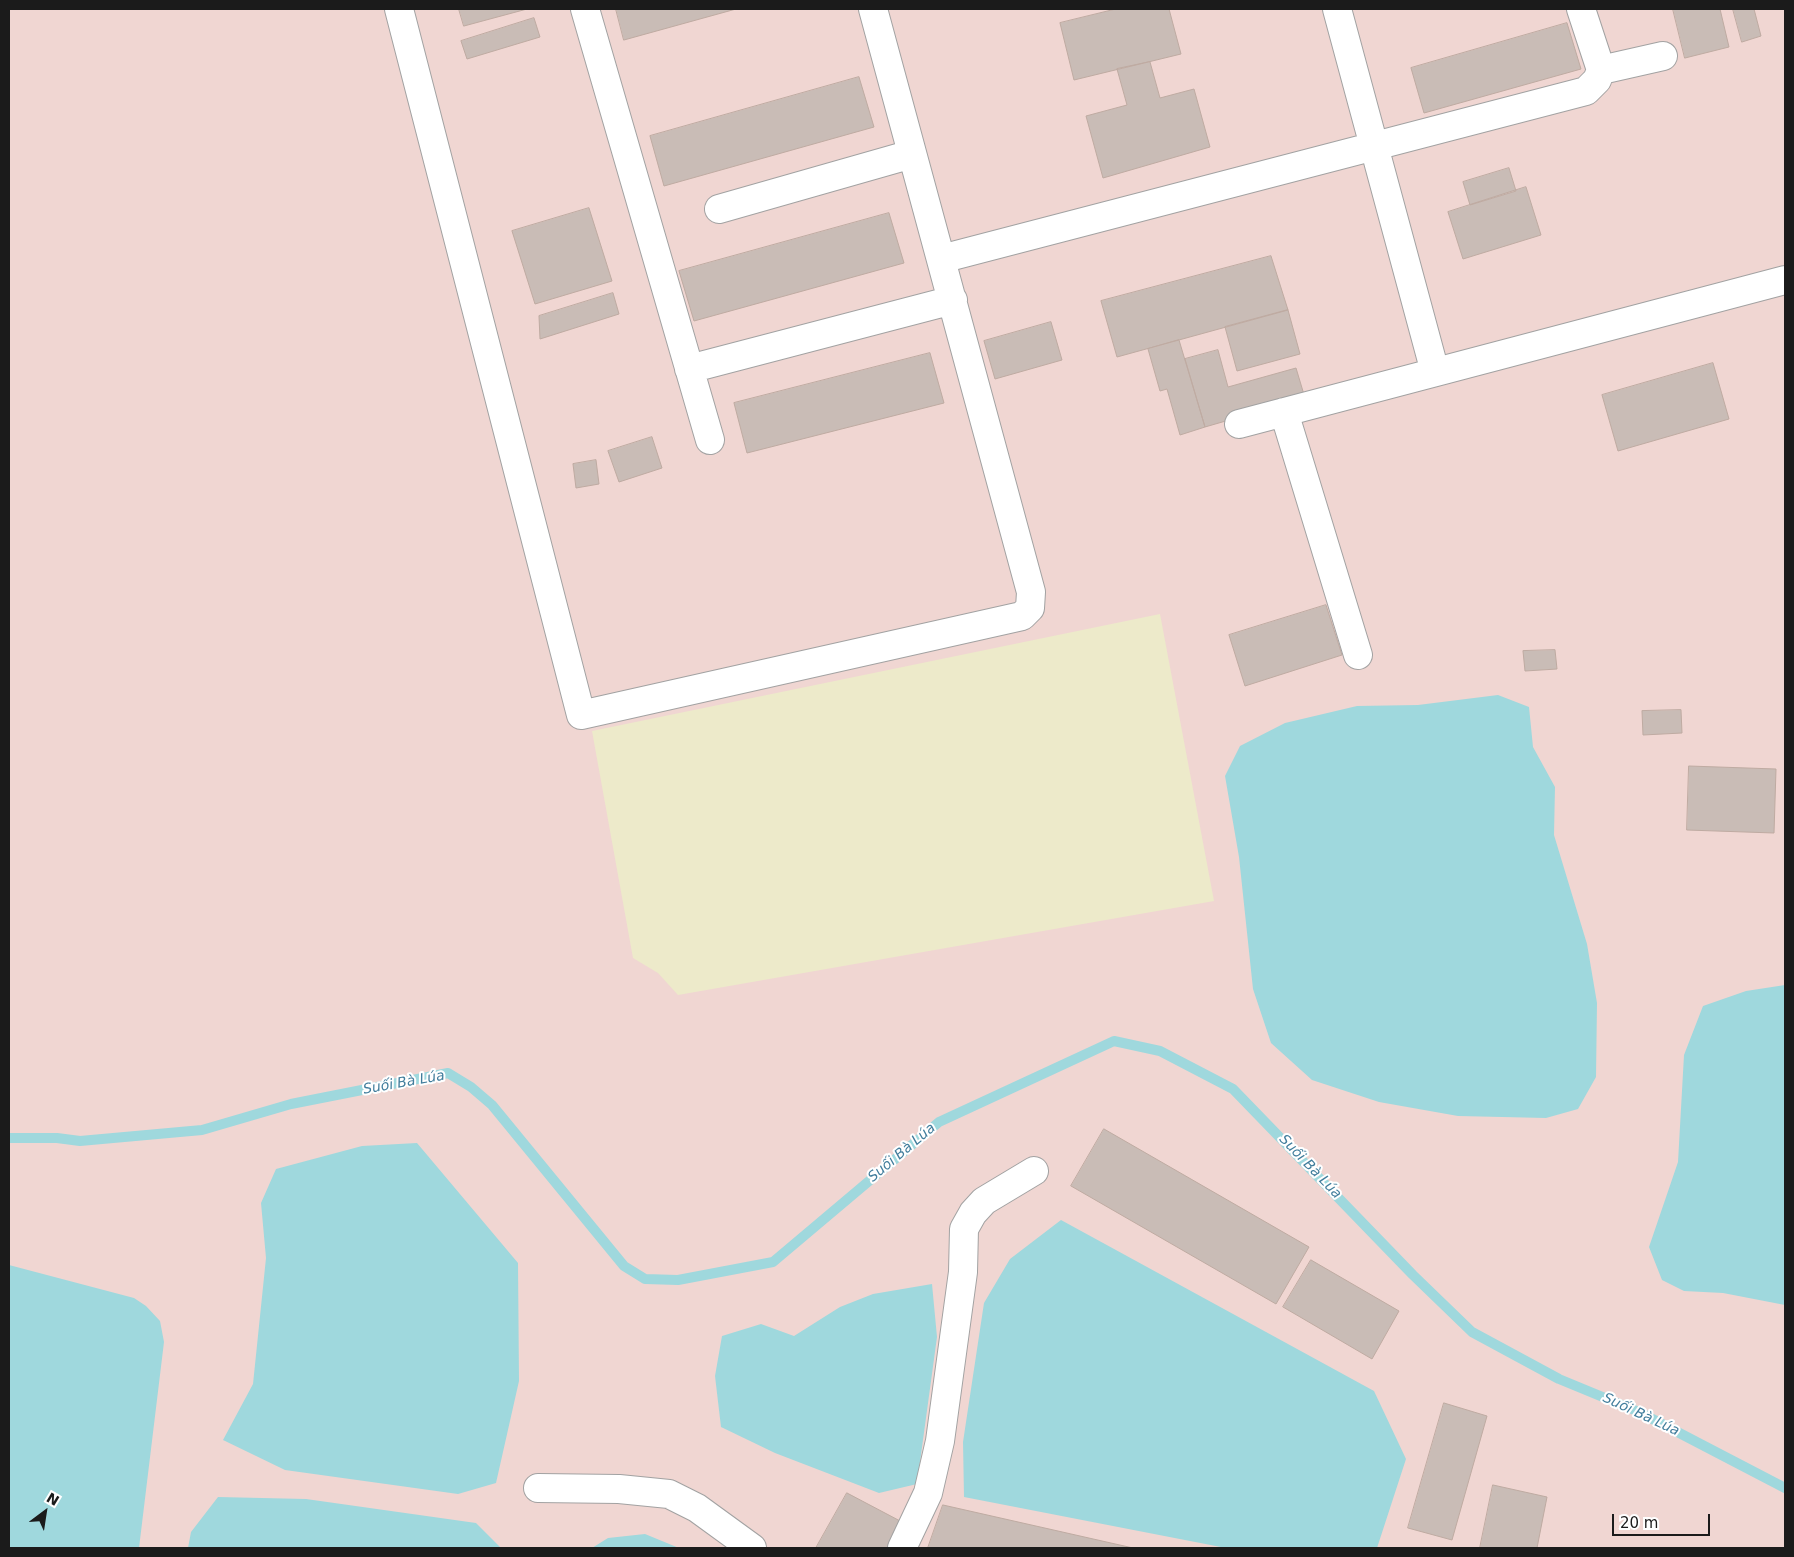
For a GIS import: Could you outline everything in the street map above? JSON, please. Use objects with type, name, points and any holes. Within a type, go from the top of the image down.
[{"type":"street","points":[[399,9],[581,715],[1022,616],[1030,608],[1031,592],[873,9]]},
{"type":"street","points":[[585,9],[710,440]]},
{"type":"street","points":[[1337,9],[1436,372]]},
{"type":"street","points":[[941,259],[1586,91],[1597,80],[1601,70],[1581,9]]},
{"type":"street","points":[[1601,70],[1662,56]]},
{"type":"street","points":[[719,209],[912,154]]},
{"type":"street","points":[[1239,424],[1785,280]]},
{"type":"street","points":[[689,369],[953,300]]},
{"type":"street","points":[[1284,412],[1358,655]]},
{"type":"street","points":[[902,1548],[928,1493],[940,1441],[963,1272],[964,1229],[973,1213],[984,1201],[1034,1171]]},
{"type":"street","points":[[538,1488],[619,1490],[669,1494],[697,1508],[752,1548]]},
{"type":"shaded area","points":[[9,9],[1785,9],[1785,1548],[9,1548]]},
{"type":"shaded area","points":[[1160,614],[1214,901],[678,995],[658,973],[633,958],[592,731]]},
{"type":"water","points":[[1498,695],[1529,707],[1533,747],[1555,787],[1554,835],[1587,944],[1597,1003],[1596,1077],[1578,1109],[1546,1118],[1458,1116],[1379,1102],[1312,1080],[1271,1043],[1253,989],[1239,857],[1225,776],[1240,746],[1285,723],[1357,706],[1418,705]]},
{"type":"water","points":[[1785,985],[1785,1305],[1723,1293],[1684,1291],[1662,1280],[1649,1247],[1678,1162],[1684,1055],[1703,1006],[1746,991]]},
{"type":"water","points":[[417,1143],[518,1263],[519,1381],[496,1483],[458,1494],[285,1470],[223,1440],[253,1384],[266,1258],[261,1203],[276,1169],[362,1146]]},
{"type":"water","points":[[1061,1220],[1374,1391],[1406,1459],[1377,1548],[1226,1548],[964,1497],[963,1442],[984,1303],[1010,1259]]},
{"type":"water","points":[[9,1265],[134,1298],[146,1306],[160,1321],[164,1342],[139,1548],[9,1548]]},
{"type":"water","points":[[932,1284],[937,1337],[917,1484],[879,1493],[775,1453],[721,1427],[715,1376],[722,1336],[761,1324],[794,1336],[840,1307],[873,1294]]},
{"type":"water","points":[[218,1497],[306,1499],[476,1523],[501,1548],[188,1548],[191,1532]]},
{"type":"water","points":[[645,1534],[679,1548],[592,1548],[608,1538]]},
{"type":"building","points":[[459,9],[527,9],[464,26]]},
{"type":"building","points":[[616,9],[736,9],[624,40]]},
{"type":"building","points":[[1116,9],[1169,9],[1181,54],[1074,80],[1060,23]]},
{"type":"building","points":[[1673,9],[1720,9],[1729,47],[1685,58]]},
{"type":"building","points":[[1733,9],[1754,9],[1761,36],[1742,42]]},
{"type":"building","points":[[534,18],[540,37],[467,59],[461,41]]},
{"type":"building","points":[[1567,23],[1581,69],[1424,113],[1411,68]]},
{"type":"building","points":[[1150,62],[1160,98],[1194,89],[1210,147],[1103,178],[1086,116],[1127,105],[1117,69]]},
{"type":"building","points":[[859,77],[874,127],[664,186],[650,136]]},
{"type":"building","points":[[1509,168],[1516,191],[1470,205],[1463,182]]},
{"type":"building","points":[[1526,187],[1541,235],[1463,259],[1448,212]]},
{"type":"building","points":[[589,208],[612,281],[535,304],[512,231]]},
{"type":"building","points":[[889,213],[904,263],[694,321],[679,271]]},
{"type":"building","points":[[1271,256],[1288,310],[1117,357],[1101,301]]},
{"type":"building","points":[[613,293],[619,314],[540,339],[539,316]]},
{"type":"building","points":[[1288,310],[1300,354],[1237,371],[1225,327]]},
{"type":"building","points":[[1051,322],[1062,360],[995,379],[984,341]]},
{"type":"building","points":[[1179,340],[1205,427],[1180,435],[1167,389],[1160,391],[1148,349]]},
{"type":"building","points":[[1218,350],[1228,387],[1296,368],[1305,398],[1205,427],[1185,359]]},
{"type":"building","points":[[930,353],[944,403],[747,453],[734,403]]},
{"type":"building","points":[[1713,363],[1729,419],[1618,451],[1602,395]]},
{"type":"building","points":[[652,437],[662,468],[619,482],[608,451]]},
{"type":"building","points":[[596,460],[599,484],[576,488],[573,464]]},
{"type":"building","points":[[1326,605],[1342,655],[1245,686],[1229,635]]},
{"type":"building","points":[[1555,650],[1557,669],[1525,671],[1523,651]]},
{"type":"building","points":[[1681,710],[1682,733],[1643,735],[1642,711]]},
{"type":"building","points":[[1689,766],[1776,769],[1774,833],[1687,830]]},
{"type":"building","points":[[1104,1129],[1309,1247],[1276,1304],[1071,1186]]},
{"type":"building","points":[[1311,1260],[1399,1311],[1372,1359],[1283,1307]]},
{"type":"building","points":[[1444,1403],[1487,1416],[1452,1540],[1408,1528]]},
{"type":"building","points":[[1493,1485],[1547,1497],[1537,1548],[1480,1548]]},
{"type":"building","points":[[847,1493],[902,1522],[888,1548],[816,1548]]},
{"type":"building","points":[[943,1505],[1133,1548],[928,1548]]},
{"type":"waterway","name":"Suối Bà Lúa","points":[[9,1138],[57,1138],[80,1141],[202,1130],[291,1104],[448,1073],[471,1087],[492,1105],[624,1266],[645,1279],[678,1280],[773,1262],[939,1122],[1114,1041],[1160,1051],[1233,1089],[1413,1275],[1472,1332],[1559,1379],[1639,1412],[1785,1488]]}]
